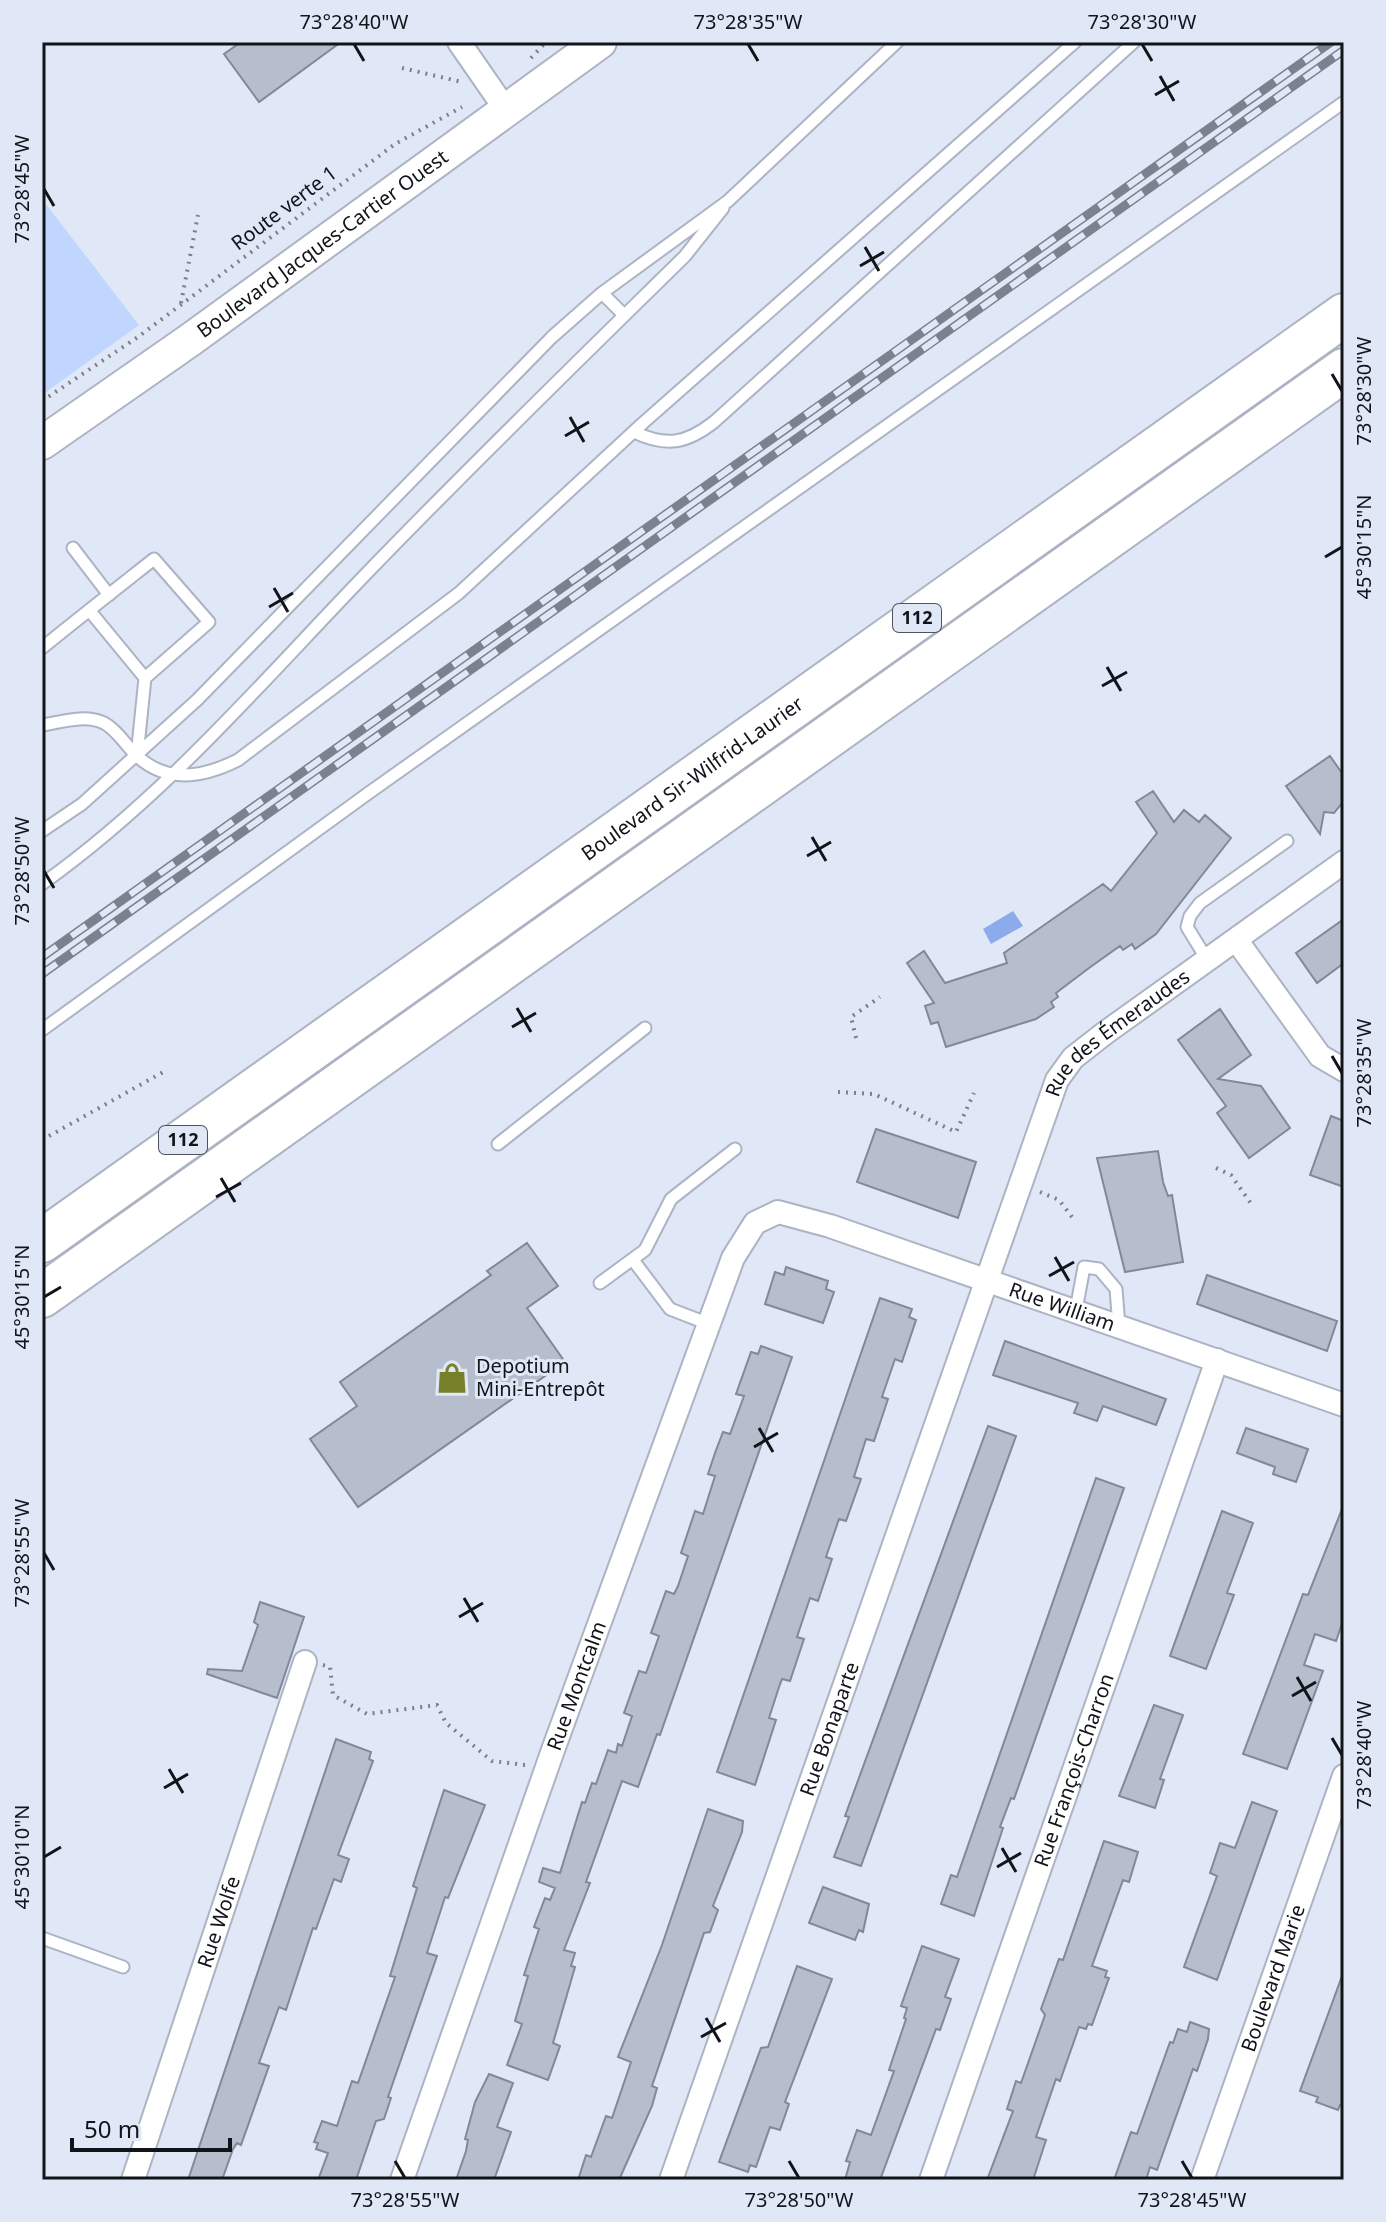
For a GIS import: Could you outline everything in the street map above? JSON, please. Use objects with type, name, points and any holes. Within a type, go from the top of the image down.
[{"type":"highway","name":"Boulevard Sir-Wilfrid-Laurier","points":[[42,1241],[1344,315]]},
{"type":"highway","name":"112","points":[[42,1296],[1344,370]]},
{"type":"main road","name":"Boulevard Jacques-Cartier Ouest","points":[[42,443],[190,340],[499,99],[600,42]]},
{"type":"street","points":[[459,42],[499,99]]},
{"type":"street","name":"Rue des Émeraudes","points":[[986,1278],[1057,1080],[1073,1058],[1344,862]]},
{"type":"street","points":[[1237,941],[1320,1056],[1344,1070]]},
{"type":"street","name":"Rue William","points":[[778,1212],[986,1278],[1344,1405]]},
{"type":"street","name":"Rue Montcalm","points":[[402,2180],[736,1250],[755,1223],[778,1212]]},
{"type":"street","name":"Rue Bonaparte","points":[[671,2180],[986,1278]]},
{"type":"street","name":"Rue François-Charron","points":[[931,2180],[1217,1360]]},
{"type":"street","name":"Rue Wolfe","points":[[133,2180],[305,1662]]},
{"type":"street","name":"Boulevard Marie","points":[[1202,2180],[1344,1776]]},
{"type":"lane","points":[[42,831],[82,804],[197,700],[466,422],[602,293],[728,201],[897,42]]},
{"type":"lane","points":[[42,725],[80,720],[104,723],[152,769],[172,775],[213,771],[251,751],[459,593],[634,432],[1075,42]]},
{"type":"lane","points":[[634,432],[661,442],[677,443],[707,428],[1134,42]]},
{"type":"lane","points":[[42,1030],[370,792],[1344,102]]},
{"type":"lane","points":[[42,884],[105,839],[172,775],[437,501],[685,256],[728,201]]},
{"type":"lane","points":[[602,293],[624,315]]},
{"type":"lane","points":[[73,548],[109,595]]},
{"type":"lane","points":[[42,648],[154,559],[209,622],[145,678],[137,756]]},
{"type":"lane","points":[[89,610],[145,678]]},
{"type":"lane","points":[[1208,961],[1187,927],[1190,916],[1200,903],[1287,841]]},
{"type":"lane","points":[[498,1144],[645,1028]]},
{"type":"lane","points":[[600,1283],[645,1250],[671,1199],[735,1149]]},
{"type":"lane","points":[[633,1260],[670,1309],[709,1324]]},
{"type":"lane","points":[[1076,1310],[1084,1267],[1099,1269],[1116,1289],[1119,1326]]},
{"type":"lane","points":[[42,1938],[123,1967]]},
{"type":"path","points":[[527,62],[546,42]]},
{"type":"path","points":[[402,68],[499,99]]},
{"type":"path","name":"Route verte 1","points":[[42,401],[180,306],[395,144],[499,99]]},
{"type":"path","points":[[180,306],[198,215]]},
{"type":"path","points":[[856,1038],[851,1017],[880,997]]},
{"type":"path","points":[[42,1140],[165,1071]]},
{"type":"path","points":[[838,1092],[874,1094],[956,1132],[974,1093]]},
{"type":"path","points":[[1216,1168],[1231,1175],[1252,1205]]},
{"type":"path","points":[[1020,1183],[1059,1200],[1072,1217]]},
{"type":"path","points":[[305,1662],[330,1667],[333,1695],[367,1714],[437,1705],[446,1723],[492,1761],[527,1765]]},
{"type":"shaded area","points":[[42,199],[139,325],[42,395]]},
{"type":"shaded area","points":[[1013,911],[1023,926],[991,944],[983,929]]},
{"type":"building","points":[[241,42],[341,42],[259,102],[224,54]]},
{"type":"building","points":[[1330,756],[1344,776],[1344,801],[1334,813],[1324,812],[1320,834],[1286,786]]},
{"type":"building","points":[[1153,791],[1174,822],[1184,810],[1199,822],[1205,815],[1231,838],[1156,934],[1135,949],[1132,944],[1123,950],[1120,946],[1056,993],[1058,997],[1051,1002],[1054,1007],[1036,1019],[946,1047],[938,1022],[931,1024],[925,1006],[934,1003],[907,963],[924,951],[945,983],[1007,963],[1004,953],[1103,884],[1111,891],[1157,833],[1136,802]]},
{"type":"building","points":[[1344,919],[1344,963],[1317,983],[1296,953]]},
{"type":"building","points":[[1220,1009],[1251,1055],[1218,1079],[1261,1086],[1290,1128],[1249,1158],[1217,1113],[1226,1106],[1178,1040]]},
{"type":"building","points":[[1331,1116],[1344,1121],[1344,1187],[1310,1175]]},
{"type":"building","points":[[876,1129],[976,1162],[958,1218],[857,1182]]},
{"type":"building","points":[[1158,1151],[1163,1182],[1168,1196],[1172,1195],[1183,1262],[1125,1272],[1097,1158]]},
{"type":"building","points":[[527,1243],[558,1286],[527,1308],[565,1362],[358,1507],[310,1439],[357,1406],[340,1382],[491,1275],[487,1271]]},
{"type":"building","points":[[786,1267],[828,1281],[826,1289],[834,1292],[823,1323],[765,1304],[775,1272],[784,1275]]},
{"type":"building","points":[[1207,1275],[1337,1321],[1327,1351],[1197,1304]]},
{"type":"building","points":[[880,1298],[912,1309],[909,1317],[916,1320],[902,1362],[895,1359],[882,1397],[888,1399],[874,1441],[866,1439],[854,1477],[861,1479],[846,1521],[839,1519],[826,1557],[832,1559],[818,1601],[810,1598],[797,1637],[804,1639],[790,1681],[782,1679],[779,1687],[769,1718],[776,1720],[755,1785],[717,1772]]},
{"type":"building","points":[[1005,1341],[1166,1399],[1156,1425],[1103,1406],[1097,1421],[1074,1413],[1078,1403],[993,1375]]},
{"type":"building","points":[[761,1346],[792,1357],[660,1735],[657,1734],[638,1787],[622,1781],[586,1882],[590,1883],[564,1950],[575,1953],[571,1966],[575,1967],[553,2043],[560,2046],[548,2080],[507,2065],[522,2024],[515,2021],[528,1976],[524,1975],[539,1929],[534,1927],[545,1898],[550,1900],[555,1888],[539,1882],[543,1868],[560,1873],[582,1802],[585,1803],[592,1783],[596,1784],[608,1750],[616,1753],[618,1744],[622,1746],[632,1716],[624,1713],[639,1671],[646,1673],[659,1636],[651,1633],[666,1591],[674,1594],[678,1586],[688,1556],[681,1553],[695,1511],[703,1514],[715,1476],[708,1474],[715,1453],[723,1432],[730,1434],[744,1396],[736,1394],[751,1352],[758,1354]]},
{"type":"building","points":[[988,1426],[1016,1436],[861,1866],[834,1857],[849,1817],[845,1816]]},
{"type":"building","points":[[1246,1428],[1308,1449],[1296,1482],[1273,1474],[1275,1467],[1237,1453]]},
{"type":"building","points":[[1096,1478],[1124,1488],[1014,1799],[1011,1798],[1000,1827],[1003,1828],[974,1916],[941,1904],[951,1875],[957,1877]]},
{"type":"building","points":[[1342,1509],[1344,1618],[1336,1641],[1315,1634],[1304,1665],[1323,1671],[1287,1769],[1243,1754],[1303,1594],[1308,1595]]},
{"type":"building","points":[[1222,1511],[1253,1523],[1227,1593],[1234,1595],[1206,1669],[1170,1656]]},
{"type":"building","points":[[260,1602],[304,1617],[277,1698],[207,1674],[208,1669],[242,1671],[258,1625],[254,1622]]},
{"type":"building","points":[[1154,1705],[1183,1715],[1160,1779],[1164,1780],[1155,1808],[1119,1796]]},
{"type":"building","points":[[336,1739],[371,1752],[369,1759],[373,1761],[338,1855],[349,1859],[341,1882],[334,1879],[316,1929],[313,1928],[286,2010],[279,2007],[259,2063],[269,2066],[241,2145],[237,2143],[233,2149],[222,2180],[188,2180]]},
{"type":"building","points":[[444,1790],[485,1805],[448,1898],[445,1897],[427,1953],[437,1956],[388,2097],[391,2098],[384,2119],[376,2121],[356,2180],[318,2180],[328,2153],[316,2149],[318,2143],[314,2142],[322,2121],[337,2126],[352,2081],[358,2083],[395,1977],[390,1976],[417,1888],[413,1886]]},
{"type":"building","points":[[1252,1802],[1277,1811],[1217,1980],[1184,1967],[1217,1876],[1210,1873],[1220,1843],[1235,1848]]},
{"type":"building","points":[[708,1809],[743,1821],[742,1832],[713,1906],[718,1910],[710,1932],[704,1933],[652,2086],[657,2088],[652,2106],[619,2180],[578,2180],[586,2155],[591,2157],[606,2116],[612,2118],[631,2062],[618,2057],[662,1945]]},
{"type":"building","points":[[1104,1841],[1138,1852],[1129,1882],[1123,1880],[1092,1966],[1107,1971],[1105,1977],[1109,1978],[1092,2025],[1088,2024],[1086,2029],[1079,2027],[1060,2081],[1056,2079],[1036,2137],[1046,2140],[1033,2180],[987,2180],[1013,2111],[1007,2109],[1016,2081],[1021,2083],[1045,2015],[1041,2009],[1059,1959],[1063,1960]]},
{"type":"building","points":[[823,1887],[869,1904],[863,1932],[859,1930],[855,1940],[809,1923]]},
{"type":"building","points":[[922,1946],[959,1959],[945,1997],[951,1999],[940,2030],[936,2029],[880,2180],[845,2180],[850,2162],[846,2161],[857,2130],[871,2135],[894,2071],[889,2070],[906,2019],[907,2008],[901,2006]]},
{"type":"building","points":[[797,1966],[832,1979],[785,2102],[789,2104],[780,2130],[770,2127],[756,2167],[750,2165],[748,2172],[719,2162],[761,2048],[768,2047]]},
{"type":"building","points":[[1342,1976],[1344,2106],[1340,2105],[1338,2110],[1316,2102],[1318,2097],[1300,2091]]},
{"type":"building","points":[[1190,2022],[1209,2029],[1208,2039],[1197,2071],[1193,2069],[1157,2170],[1150,2167],[1146,2180],[1114,2180],[1131,2132],[1137,2134],[1170,2042],[1173,2043],[1178,2029],[1187,2032]]},
{"type":"building","points":[[489,2074],[513,2083],[497,2127],[511,2132],[494,2180],[456,2180],[466,2151],[468,2140],[465,2139],[475,2102]]},
{"type":"railway","points":[[42,957],[1331,42]]},
{"type":"railway","points":[[42,974],[1344,50]]},
{"type":"place","name":"Depotium Mini-Entrepôt","points":[[452,1378]]}]
